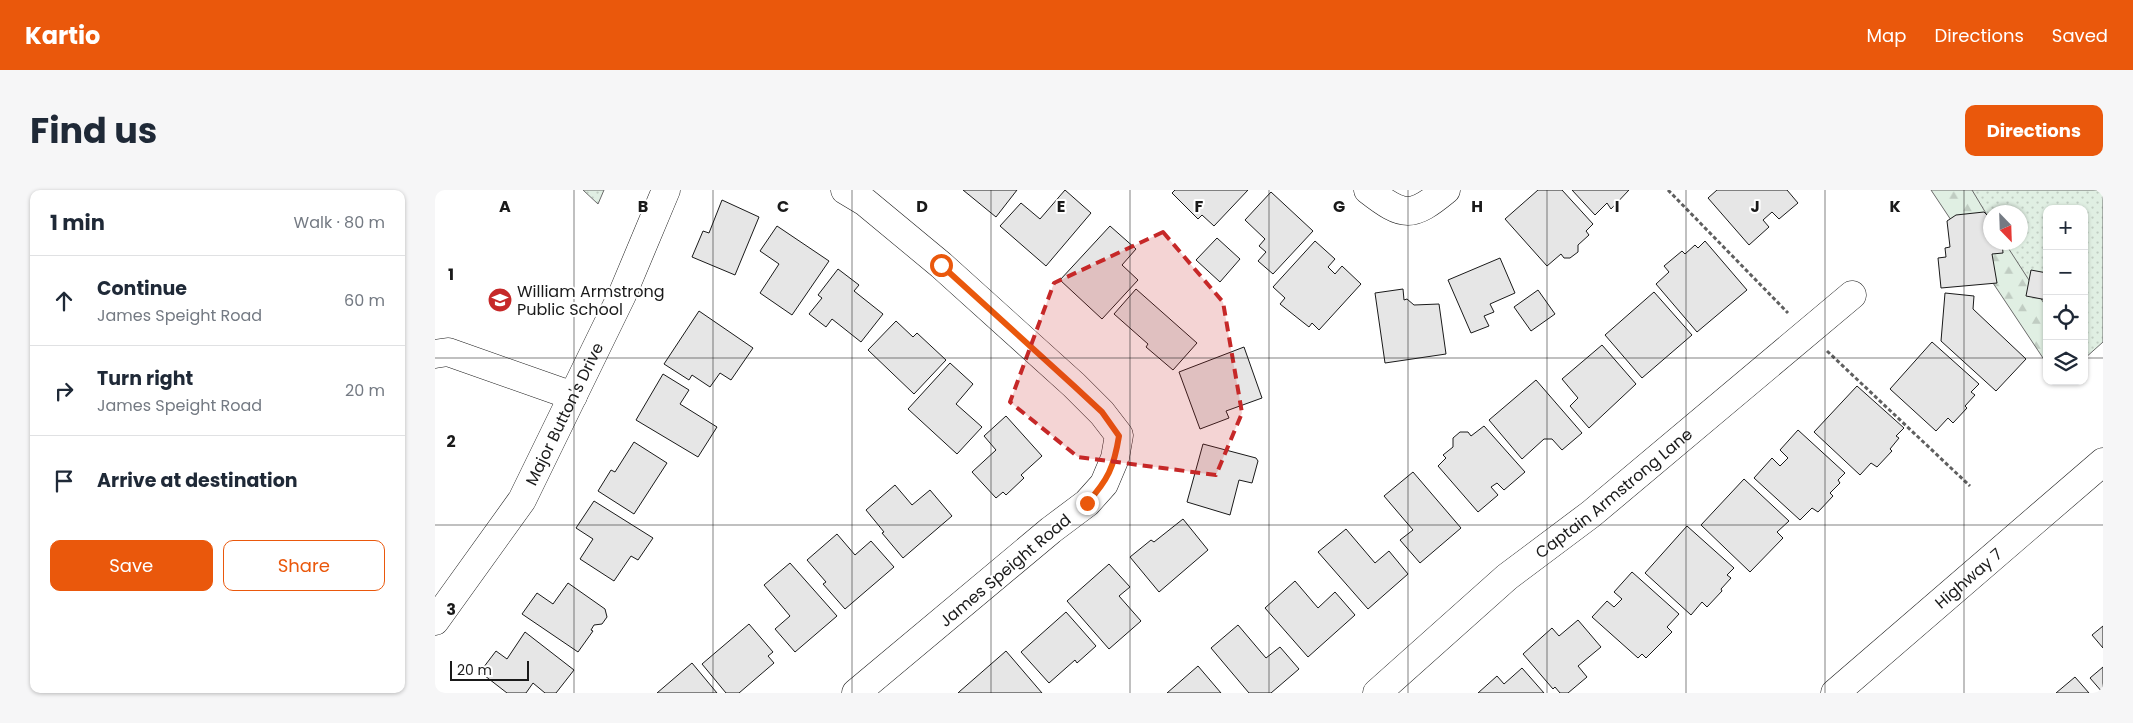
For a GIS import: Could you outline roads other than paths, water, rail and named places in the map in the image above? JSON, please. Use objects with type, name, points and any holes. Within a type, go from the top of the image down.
[{"type":"street","name":"Major Button's Drive","points":[[435,622],[522,500],[622,295],[666,190]]},
{"type":"street","name":"James Speight Road","points":[[845,190],[865,202],[941,265],[1102,412],[1119,436],[1115,458],[1104,484],[1087,503],[1051,530],[856,693]]},
{"type":"street","points":[[1369,190],[1387,205],[1412,212],[1426,206],[1446,190]]},
{"type":"street","name":"Captain Armstrong Lane","points":[[1377,693],[1507,577],[1591,514],[1852,295]]},
{"type":"street","points":[[435,354],[448,352],[573,396]]},
{"type":"street","name":"Highway 7","points":[[1835,693],[2103,462]]},
{"type":"place","name":"William Armstrong Public School","points":[[500,300]]}]
